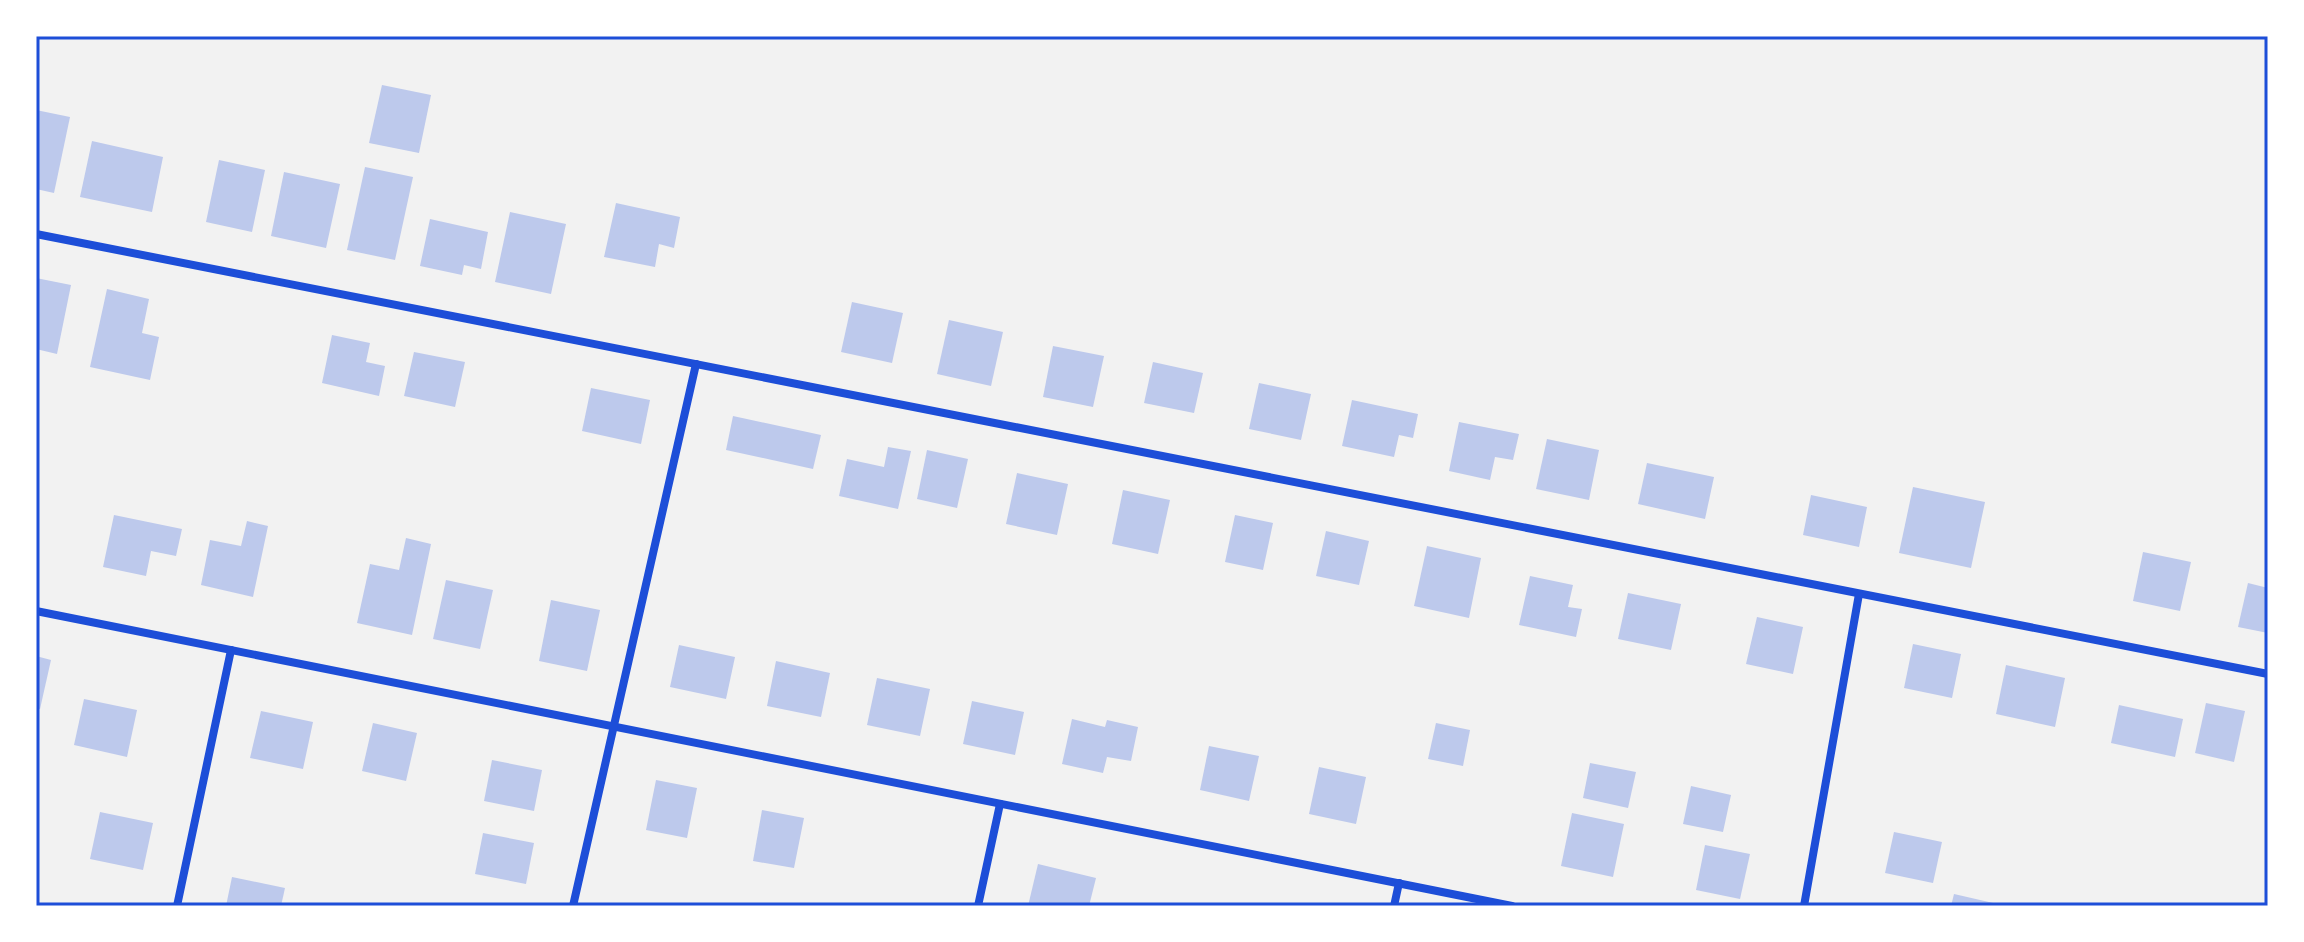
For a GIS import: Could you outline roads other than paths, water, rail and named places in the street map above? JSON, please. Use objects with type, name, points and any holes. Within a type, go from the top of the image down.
[{"type":"street","points":[[36,234],[2268,674]]},
{"type":"street","points":[[573,906],[696,364]]},
{"type":"street","points":[[1804,906],[1859,594]]},
{"type":"street","points":[[36,611],[1512,906]]},
{"type":"street","points":[[177,906],[231,650]]},
{"type":"street","points":[[978,906],[1000,804]]},
{"type":"street","points":[[1394,906],[1399,883]]}]
